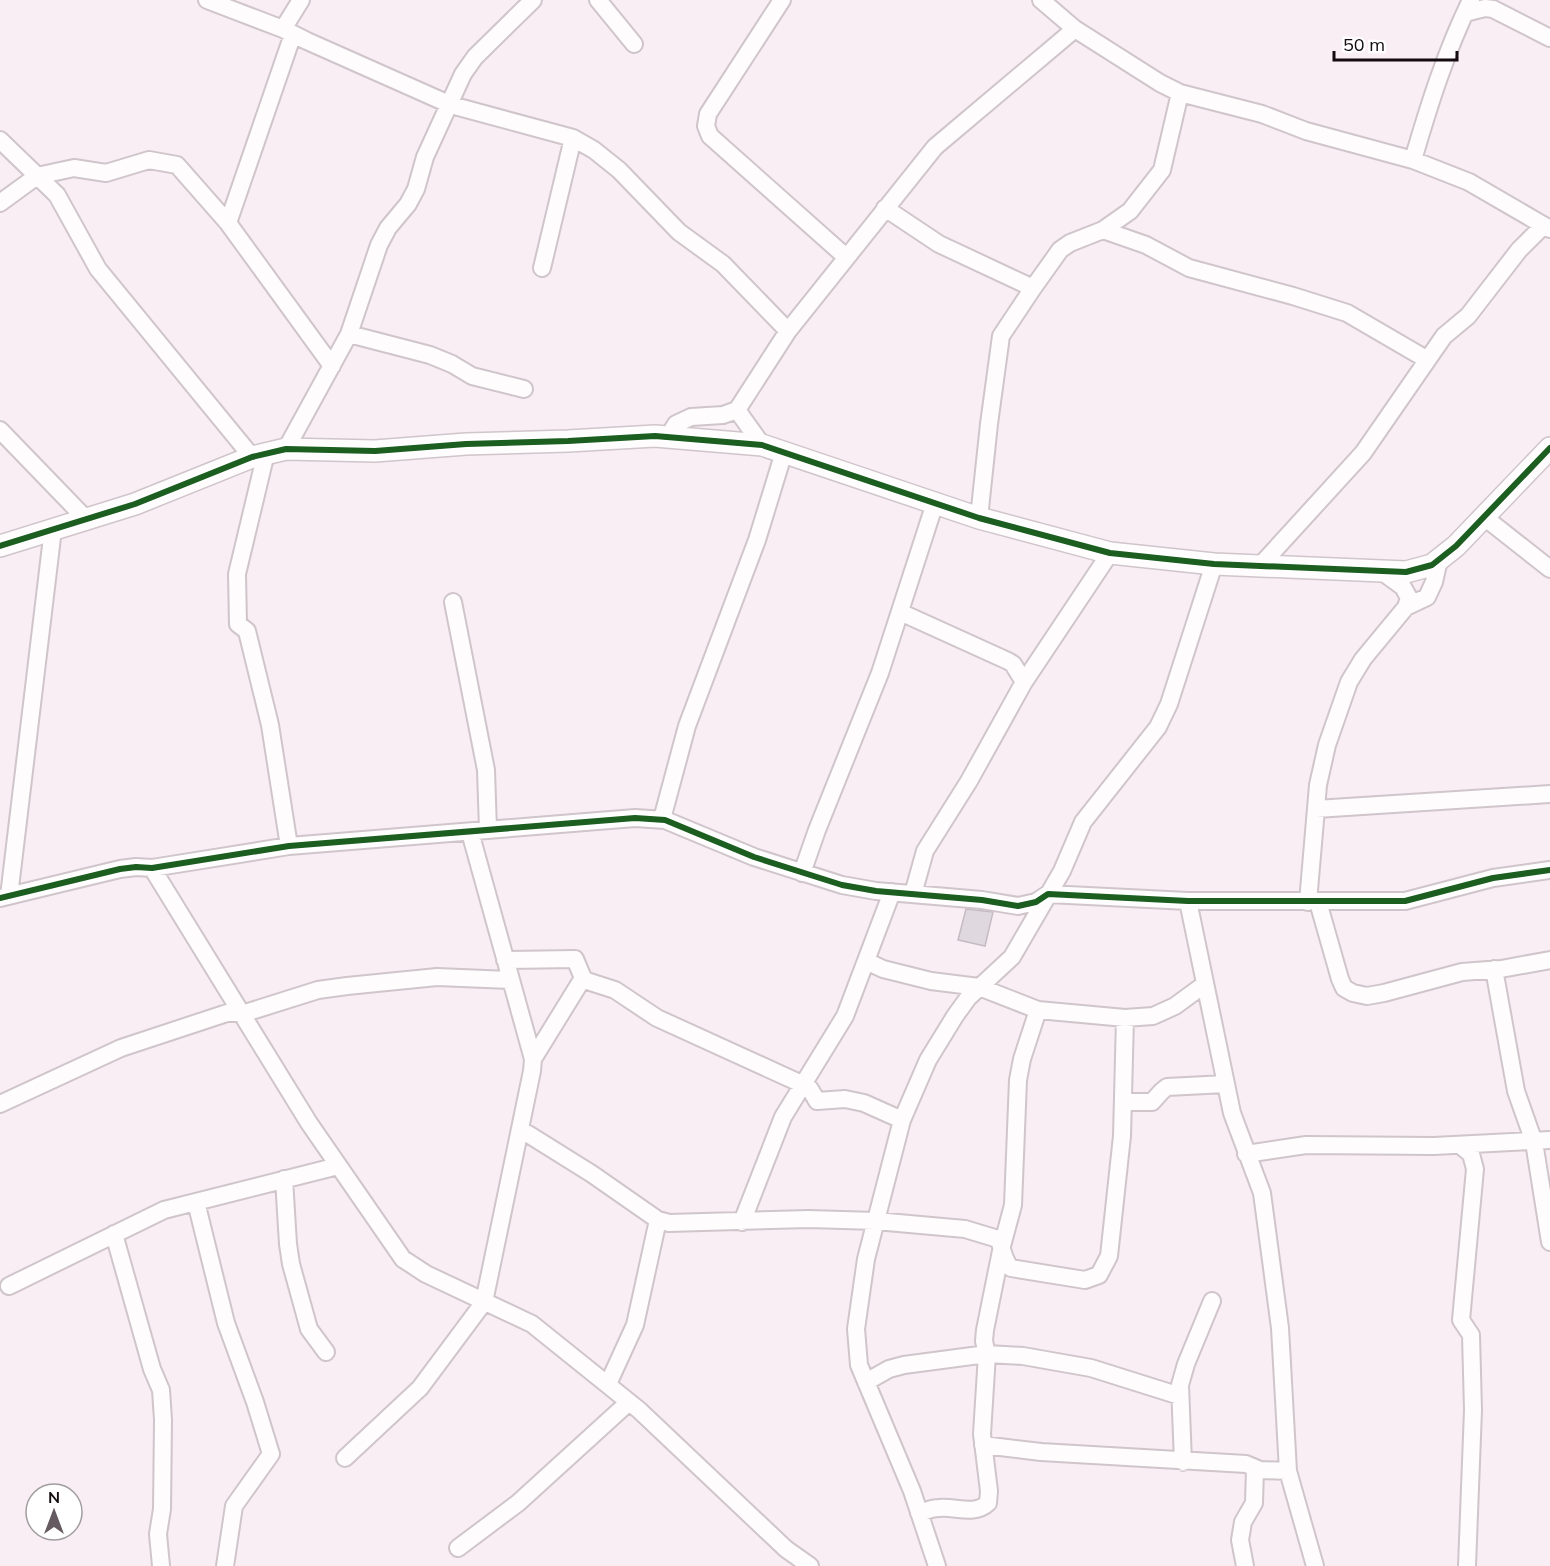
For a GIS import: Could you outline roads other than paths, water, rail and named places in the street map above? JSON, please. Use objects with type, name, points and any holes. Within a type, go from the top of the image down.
[{"type":"street","points":[[207,0],[288,31],[450,105],[573,138],[594,150],[619,170],[680,232],[723,264],[788,331]]},
{"type":"street","points":[[228,223],[288,31],[301,0]]},
{"type":"street","points":[[289,846],[270,725],[247,631],[238,624],[237,574],[268,453],[332,366],[349,334],[379,245],[388,228],[408,204],[416,189],[426,158],[463,74],[475,57],[533,0]]},
{"type":"street","points":[[598,0],[633,44]]},
{"type":"street","points":[[782,0],[708,114],[706,126],[711,136],[846,257]]},
{"type":"street","points":[[1041,0],[1075,29],[1160,83],[1180,93],[1262,114],[1306,131],[1413,160],[1469,182],[1547,228],[1519,250],[1468,316],[1444,336],[1363,453],[1259,567]]},
{"type":"street","points":[[1413,160],[1430,102],[1457,28],[1468,6],[1493,9],[1550,38]]},
{"type":"street","points":[[668,437],[676,424],[691,417],[723,415],[737,410],[788,331],[935,147],[1075,29]]},
{"type":"street","points":[[979,518],[1001,336],[1060,250],[1070,243],[1103,230],[1130,211],[1162,170],[1180,93]]},
{"type":"street","points":[[542,268],[573,138]]},
{"type":"street","points":[[0,140],[57,195],[98,269],[268,453]]},
{"type":"street","points":[[0,203],[37,176],[74,168],[106,173],[149,160],[177,165],[228,223],[332,366]]},
{"type":"street","points":[[885,208],[939,244],[1033,288]]},
{"type":"street","points":[[1103,230],[1146,245],[1189,268],[1347,313],[1426,359]]},
{"type":"street","points":[[349,334],[430,355],[472,376],[524,389]]},
{"type":"street","points":[[737,410],[762,445]]},
{"type":"street","points":[[0,430],[86,519]]},
{"type":"street","points":[[0,546],[135,504],[268,453],[375,451],[466,444],[668,437],[762,445],[979,518],[1110,553],[1259,567],[1406,572],[1432,565],[1456,546],[1550,448]]},
{"type":"street","points":[[662,819],[687,726],[757,540],[784,452]]},
{"type":"street","points":[[802,873],[880,673],[935,503]]},
{"type":"street","points":[[1484,517],[1550,569]]},
{"type":"street","points":[[53,529],[5,897],[120,869],[152,868],[289,846],[635,818],[662,819],[754,858],[842,885],[1018,906],[1036,902],[1048,894],[1188,901],[1405,901],[1493,878],[1550,870]]},
{"type":"street","points":[[913,894],[925,851],[969,782],[1024,682],[1110,553]]},
{"type":"street","points":[[1439,560],[1434,582],[1427,597],[1406,607],[1363,659],[1349,682],[1327,745],[1318,785],[1313,902],[1340,979],[1344,988],[1353,993],[1367,996],[1462,972],[1550,960]]},
{"type":"street","points":[[937,1566],[919,1513],[859,1365],[856,1329],[866,1259],[902,1120],[928,1060],[955,1016],[968,998],[1012,957],[1062,871],[1083,822],[1158,727],[1169,704],[1214,564]]},
{"type":"street","points":[[1381,571],[1403,588],[1408,598],[1406,607]]},
{"type":"street","points":[[453,602],[486,771],[488,830]]},
{"type":"street","points":[[900,612],[1008,660],[1024,682]]},
{"type":"street","points":[[1316,808],[1550,794]]},
{"type":"street","points":[[470,832],[533,1059]]},
{"type":"street","points":[[152,868],[309,1123],[403,1259],[426,1274],[532,1324],[629,1402],[786,1549],[810,1566]]},
{"type":"street","points":[[742,1222],[783,1117],[845,1016],[892,892]]},
{"type":"street","points":[[1188,901],[1232,1113],[1262,1193],[1280,1328],[1288,1471],[1315,1566]]},
{"type":"street","points":[[505,960],[570,957],[575,959],[583,978],[587,981],[615,990],[657,1018],[804,1085],[810,1089],[817,1101],[845,1099],[864,1103],[902,1120]]},
{"type":"street","points":[[866,961],[883,969],[931,981],[979,987],[1038,1010],[1125,1017],[1154,1016],[1175,1006],[1205,984]]},
{"type":"street","points":[[1494,969],[1516,1091],[1542,1141],[1550,1242]]},
{"type":"street","points":[[0,1104],[121,1048],[224,1014],[231,1012],[242,1014],[318,990],[437,977],[510,980]]},
{"type":"street","points":[[345,1458],[420,1388],[484,1302],[533,1059],[583,978]]},
{"type":"street","points":[[919,1513],[936,1508],[966,1510],[985,1506],[988,1503],[989,1491],[983,1445],[987,1354],[984,1341],[985,1330],[1013,1205],[1018,1080],[1022,1059],[1038,1010]]},
{"type":"street","points":[[520,1129],[592,1174],[658,1220],[682,1223],[809,1219],[876,1221],[965,1229],[998,1239],[1011,1268],[1085,1280],[1099,1275],[1109,1256],[1122,1136],[1125,1017]]},
{"type":"street","points":[[1123,1102],[1152,1102],[1167,1087],[1226,1084]]},
{"type":"street","points":[[1246,1154],[1306,1145],[1460,1145],[1542,1141]]},
{"type":"street","points":[[1475,1169],[1501,1143]]},
{"type":"street","points":[[1460,1145],[1471,1154],[1475,1169],[1461,1320],[1470,1335],[1473,1410],[1467,1566]]},
{"type":"street","points":[[9,1286],[164,1210],[338,1166]]},
{"type":"street","points":[[284,1179],[291,1264],[309,1329],[326,1352]]},
{"type":"street","points":[[196,1202],[226,1323],[271,1454],[234,1506],[225,1566]]},
{"type":"street","points":[[608,1384],[635,1325],[658,1220]]},
{"type":"street","points":[[114,1234],[152,1369],[161,1390],[162,1509],[158,1534],[161,1566]]},
{"type":"street","points":[[1183,1461],[1180,1385],[1186,1364],[1212,1301]]},
{"type":"street","points":[[866,1382],[889,1369],[904,1365],[987,1354],[1023,1356],[1091,1368],[1180,1396]]},
{"type":"street","points":[[458,1548],[518,1503],[629,1402]]},
{"type":"street","points":[[983,1445],[1041,1452],[1246,1464],[1256,1469],[1288,1471]]},
{"type":"street","points":[[1245,1566],[1240,1540],[1244,1522],[1254,1503],[1256,1469]]}]
